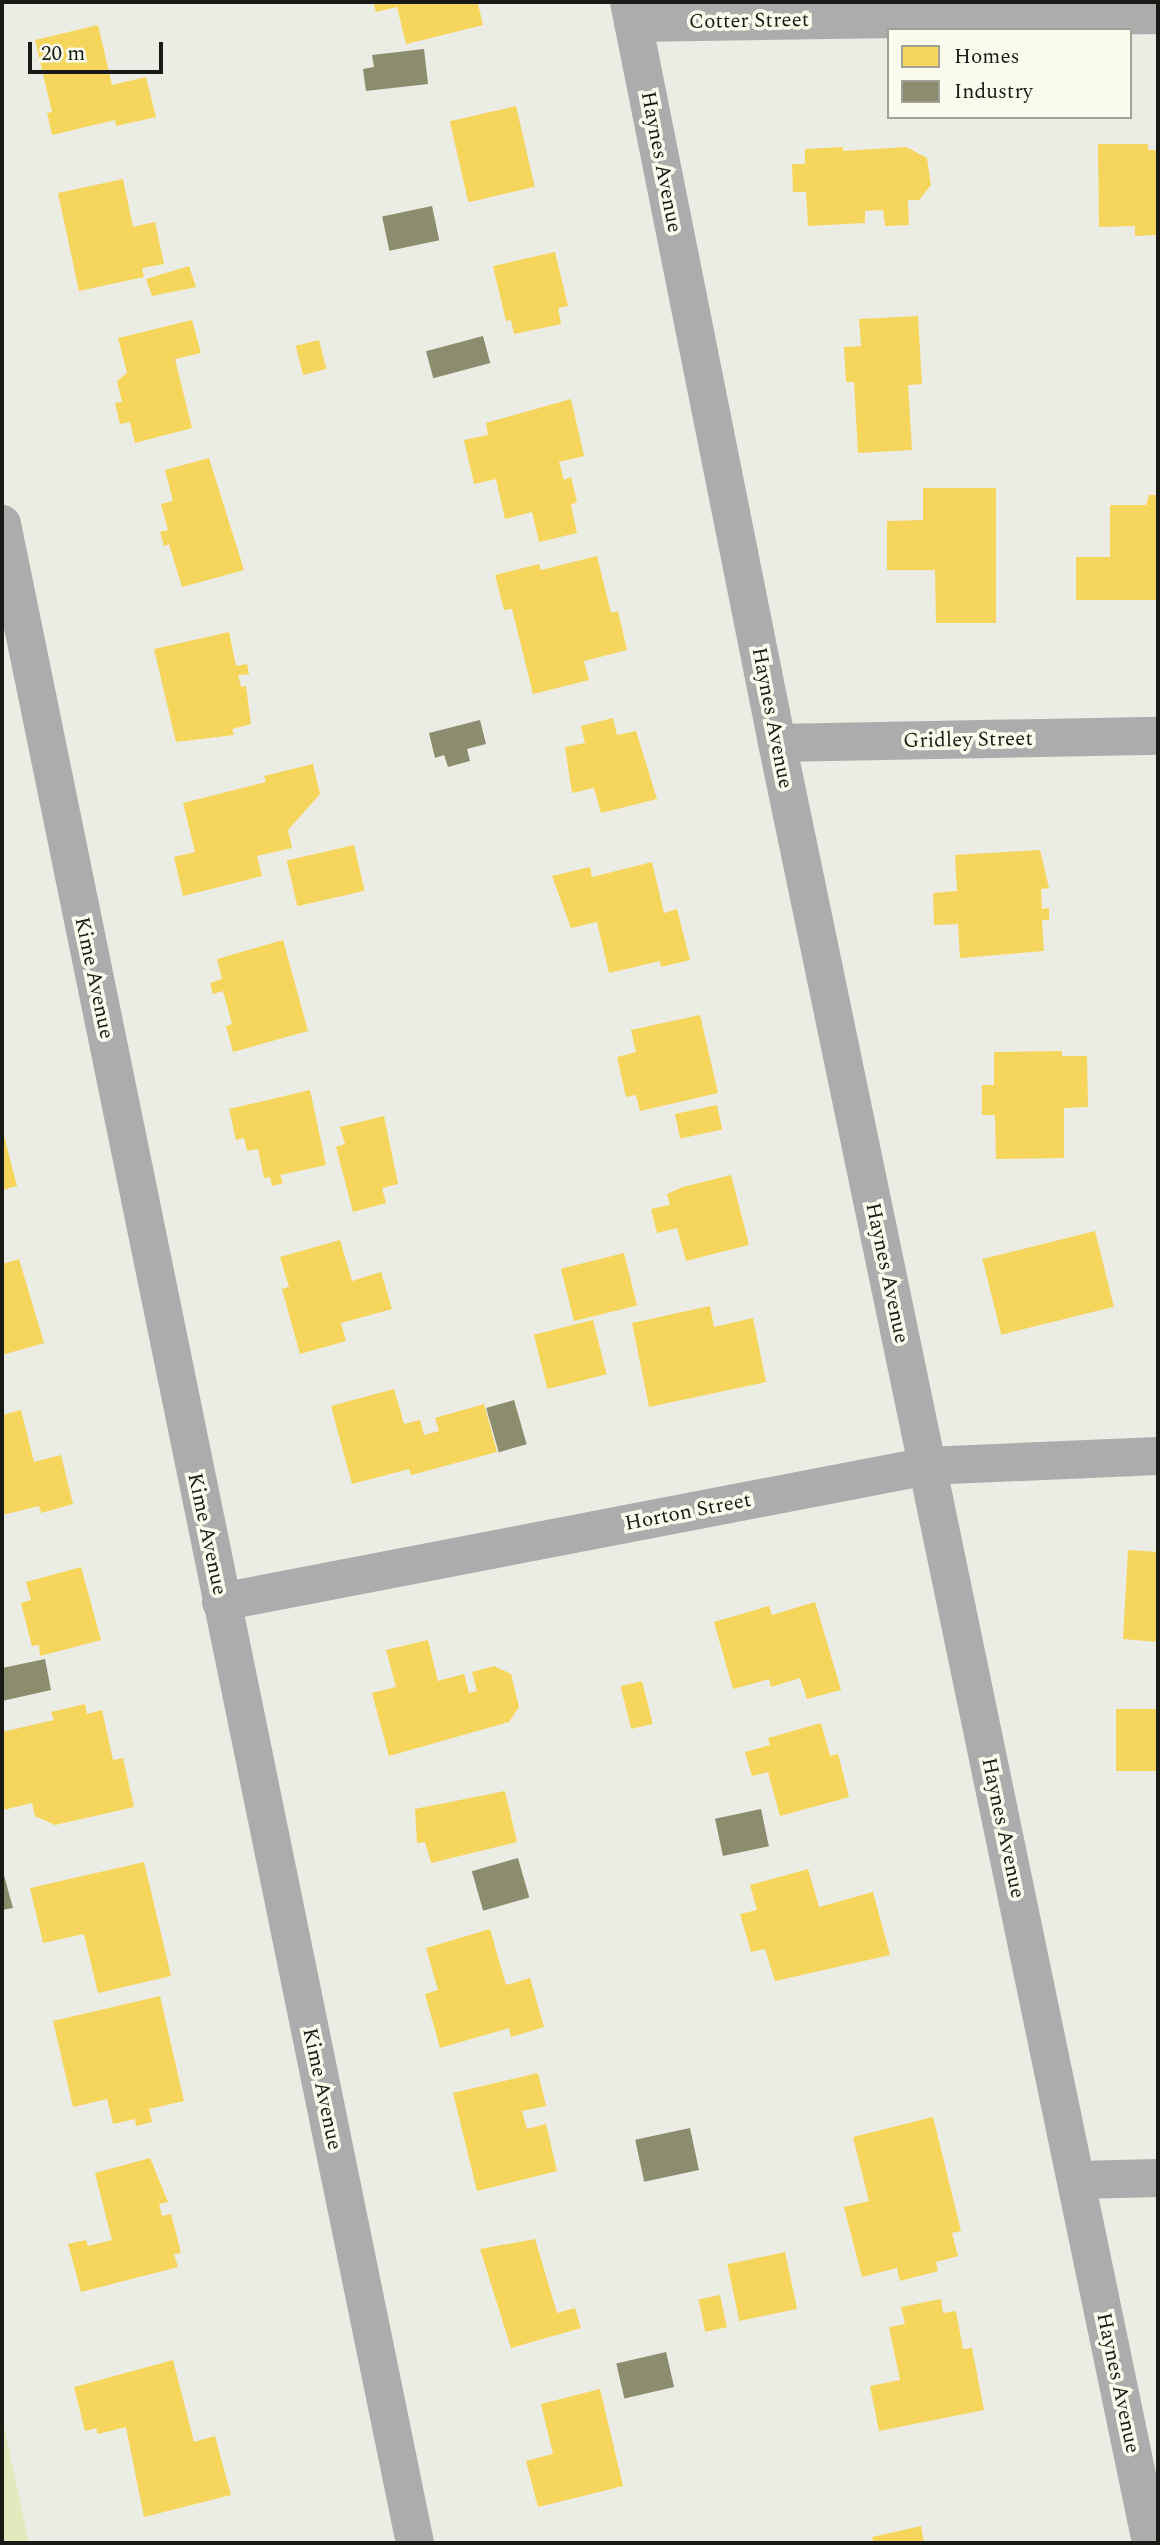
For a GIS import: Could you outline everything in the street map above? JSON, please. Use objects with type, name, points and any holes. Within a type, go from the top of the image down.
[{"type":"street","name":"Cotter Street","points":[[631,13],[1158,15]]},
{"type":"street","name":"Haynes Avenue","points":[[631,13],[777,743],[1151,2543]]},
{"type":"street","name":"Kime Avenue","points":[[2,524],[415,2543]]},
{"type":"street","name":"Gridley Street","points":[[777,743],[1158,736]]},
{"type":"street","name":"Horton Street","points":[[221,1602],[927,1466],[1158,1456]]},
{"type":"street","points":[[1077,2180],[1158,2178]]},
{"type":"green space","points":[[2,2417],[29,2543],[2,2543]]},
{"type":"building: Homes","points":[[373,2],[484,2],[478,4],[483,25],[406,44],[397,7],[376,12]]},
{"type":"building: Homes","points":[[98,25],[112,85],[146,77],[156,117],[116,126],[115,120],[52,135],[47,113],[52,112],[35,40]]},
{"type":"building: Homes","points":[[516,106],[535,187],[468,202],[450,121]]},
{"type":"building: Homes","points":[[1098,144],[1148,144],[1148,150],[1158,150],[1158,235],[1135,236],[1135,226],[1099,227]]},
{"type":"building: Homes","points":[[843,147],[843,151],[906,147],[927,158],[931,185],[919,200],[908,200],[909,225],[885,226],[883,210],[865,211],[865,223],[808,226],[806,192],[793,192],[792,164],[805,164],[805,149]]},
{"type":"building: Homes","points":[[123,179],[133,227],[155,222],[164,264],[142,268],[144,277],[79,291],[58,193]]},
{"type":"building: Homes","points":[[555,252],[568,306],[558,308],[561,324],[514,334],[511,320],[506,321],[493,266]]},
{"type":"building: Homes","points":[[189,266],[196,287],[152,296],[146,279]]},
{"type":"building: Homes","points":[[918,316],[922,384],[908,385],[912,450],[858,453],[854,382],[846,382],[844,347],[861,346],[859,319]]},
{"type":"building: Homes","points":[[192,320],[201,353],[175,359],[192,428],[135,443],[130,422],[120,424],[115,403],[122,402],[117,381],[127,373],[118,338]]},
{"type":"building: Homes","points":[[319,340],[326,369],[303,375],[296,346]]},
{"type":"building: Homes","points":[[571,399],[584,456],[559,462],[564,480],[571,477],[577,502],[571,505],[577,533],[539,542],[532,512],[505,519],[496,479],[474,484],[464,440],[488,435],[486,423]]},
{"type":"building: Homes","points":[[209,458],[244,570],[182,587],[169,544],[164,546],[160,532],[168,530],[161,504],[173,501],[165,470]]},
{"type":"building: Homes","points":[[923,488],[996,488],[996,623],[936,623],[935,570],[887,570],[887,521],[923,520]]},
{"type":"building: Homes","points":[[1149,495],[1158,495],[1158,600],[1076,600],[1076,557],[1110,557],[1110,505],[1146,505]]},
{"type":"building: Homes","points":[[597,556],[611,613],[618,611],[627,650],[584,661],[589,680],[533,694],[512,609],[504,610],[495,575],[539,564],[541,570]]},
{"type":"building: Homes","points":[[229,632],[236,666],[247,664],[249,674],[238,675],[241,687],[246,686],[251,724],[232,729],[234,735],[176,742],[154,649]]},
{"type":"building: Homes","points":[[613,718],[617,735],[636,731],[657,799],[601,813],[594,788],[572,793],[565,747],[585,743],[581,726]]},
{"type":"building: Homes","points":[[313,764],[320,794],[288,830],[292,848],[257,856],[262,876],[183,896],[174,857],[195,852],[183,803],[266,782],[264,776]]},
{"type":"building: Homes","points":[[354,845],[365,891],[297,906],[287,861]]},
{"type":"building: Homes","points":[[1040,850],[1049,888],[1041,889],[1042,909],[1049,908],[1049,920],[1042,920],[1044,951],[960,958],[958,924],[934,925],[933,893],[957,891],[955,855]]},
{"type":"building: Homes","points":[[652,862],[664,913],[677,909],[690,960],[661,967],[660,961],[609,973],[597,922],[571,928],[552,876],[590,867],[592,877]]},
{"type":"building: Homes","points":[[283,940],[308,1031],[233,1052],[226,1026],[232,1024],[223,991],[213,994],[210,983],[222,979],[217,959]]},
{"type":"building: Homes","points":[[700,1015],[718,1093],[640,1111],[636,1095],[626,1097],[617,1057],[636,1052],[631,1030]]},
{"type":"building: Homes","points":[[1062,1051],[1062,1056],[1087,1056],[1088,1107],[1064,1108],[1064,1158],[996,1159],[995,1115],[982,1115],[982,1085],[994,1085],[994,1052]]},
{"type":"building: Homes","points":[[310,1090],[326,1165],[280,1175],[283,1183],[272,1186],[270,1177],[264,1178],[258,1149],[247,1151],[244,1138],[236,1140],[229,1109]]},
{"type":"building: Homes","points":[[717,1105],[722,1129],[680,1138],[675,1114]]},
{"type":"building: Homes","points":[[384,1116],[398,1184],[382,1188],[386,1203],[353,1212],[336,1147],[345,1144],[340,1127]]},
{"type":"building: Homes","points":[[2,1128],[17,1186],[2,1190]]},
{"type":"building: Homes","points":[[731,1175],[749,1245],[686,1261],[677,1228],[657,1233],[651,1209],[670,1205],[667,1194],[683,1187]]},
{"type":"building: Homes","points":[[1095,1231],[1114,1307],[1001,1335],[982,1259]]},
{"type":"building: Homes","points":[[340,1240],[352,1281],[381,1272],[392,1309],[341,1323],[346,1341],[300,1354],[282,1289],[289,1287],[280,1257]]},
{"type":"building: Homes","points":[[624,1253],[637,1305],[574,1321],[561,1269]]},
{"type":"building: Homes","points":[[19,1259],[44,1343],[2,1355],[2,1264]]},
{"type":"building: Homes","points":[[710,1306],[714,1327],[753,1318],[766,1382],[649,1407],[632,1323]]},
{"type":"building: Homes","points":[[593,1320],[607,1374],[547,1389],[534,1335]]},
{"type":"building: Homes","points":[[394,1389],[404,1424],[420,1420],[424,1435],[439,1431],[435,1418],[484,1404],[497,1452],[411,1475],[409,1469],[352,1484],[331,1406]]},
{"type":"building: Homes","points":[[21,1410],[34,1462],[61,1455],[73,1504],[41,1513],[39,1506],[2,1515],[2,1415]]},
{"type":"building: Homes","points":[[1128,1550],[1158,1552],[1158,1642],[1123,1639]]},
{"type":"building: Homes","points":[[81,1567],[101,1640],[40,1656],[39,1645],[32,1646],[21,1603],[31,1600],[26,1582]]},
{"type":"building: Homes","points":[[815,1602],[841,1690],[807,1699],[800,1678],[771,1687],[769,1679],[733,1689],[714,1622],[769,1606],[772,1615]]},
{"type":"building: Homes","points":[[428,1640],[438,1681],[464,1674],[469,1693],[477,1691],[472,1672],[494,1666],[511,1674],[519,1707],[509,1722],[389,1756],[372,1693],[396,1687],[386,1650]]},
{"type":"building: Homes","points":[[642,1681],[653,1724],[631,1729],[621,1686]]},
{"type":"building: Homes","points":[[85,1704],[87,1714],[102,1710],[113,1760],[123,1758],[134,1807],[55,1825],[35,1816],[32,1803],[3,1810],[2,1732],[54,1720],[51,1712]]},
{"type":"building: Homes","points":[[1116,1709],[1158,1709],[1158,1771],[1116,1771]]},
{"type":"building: Homes","points":[[821,1723],[830,1756],[838,1754],[849,1797],[780,1816],[768,1772],[752,1776],[745,1752],[770,1745],[768,1738]]},
{"type":"building: Homes","points":[[505,1791],[517,1842],[431,1863],[425,1842],[417,1843],[415,1809]]},
{"type":"building: Homes","points":[[144,1862],[171,1976],[98,1993],[84,1934],[43,1943],[30,1888]]},
{"type":"building: Homes","points":[[808,1869],[819,1907],[873,1892],[890,1955],[775,1981],[765,1949],[751,1952],[740,1914],[757,1910],[750,1885]]},
{"type":"building: Homes","points":[[490,1929],[506,1985],[530,1978],[544,2027],[511,2037],[509,2028],[440,2048],[425,1994],[438,1990],[426,1948]]},
{"type":"building: Homes","points":[[160,1996],[184,2101],[149,2109],[152,2122],[136,2126],[135,2119],[113,2124],[107,2099],[73,2107],[53,2021]]},
{"type":"building: Homes","points":[[538,2073],[546,2106],[522,2111],[527,2129],[546,2124],[557,2171],[477,2191],[453,2093]]},
{"type":"building: Homes","points":[[933,2117],[961,2231],[952,2233],[958,2256],[936,2262],[938,2271],[900,2281],[897,2268],[862,2277],[844,2207],[869,2201],[853,2137]]},
{"type":"building: Homes","points":[[150,2158],[168,2202],[159,2204],[162,2216],[171,2214],[181,2253],[174,2254],[178,2267],[81,2292],[68,2244],[86,2240],[88,2246],[112,2240],[95,2173]]},
{"type":"building: Homes","points":[[535,2239],[557,2313],[575,2308],[581,2328],[511,2348],[480,2249]]},
{"type":"building: Homes","points":[[785,2252],[797,2309],[739,2321],[727,2264]]},
{"type":"building: Homes","points":[[720,2295],[727,2327],[705,2332],[698,2300]]},
{"type":"building: Homes","points":[[941,2299],[943,2313],[956,2311],[963,2349],[972,2348],[984,2410],[879,2431],[870,2386],[900,2380],[889,2327],[905,2324],[901,2307]]},
{"type":"building: Homes","points":[[173,2360],[194,2442],[215,2436],[231,2495],[144,2517],[126,2427],[98,2434],[96,2428],[85,2431],[74,2387]]},
{"type":"building: Homes","points":[[600,2389],[623,2486],[538,2507],[526,2461],[553,2454],[541,2404]]},
{"type":"building: Homes","points":[[921,2526],[924,2543],[874,2543],[872,2537]]},
{"type":"building: Industry","points":[[424,49],[428,84],[366,91],[363,69],[374,67],[372,55]]},
{"type":"building: Industry","points":[[432,206],[439,240],[389,251],[382,217]]},
{"type":"building: Industry","points":[[483,336],[490,363],[433,378],[426,351]]},
{"type":"building: Industry","points":[[480,720],[486,744],[467,749],[470,761],[448,767],[444,755],[435,758],[429,733]]},
{"type":"building: Industry","points":[[514,1400],[527,1444],[499,1452],[486,1408]]},
{"type":"building: Industry","points":[[45,1659],[51,1690],[2,1701],[2,1668]]},
{"type":"building: Industry","points":[[761,1809],[769,1846],[723,1856],[715,1819]]},
{"type":"building: Industry","points":[[518,1858],[529,1897],[483,1911],[472,1871]]},
{"type":"building: Industry","points":[[2,1868],[13,1908],[2,1910]]},
{"type":"building: Industry","points":[[690,2128],[699,2170],[644,2182],[635,2140]]},
{"type":"building: Industry","points":[[666,2352],[674,2387],[624,2399],[616,2363]]}]
